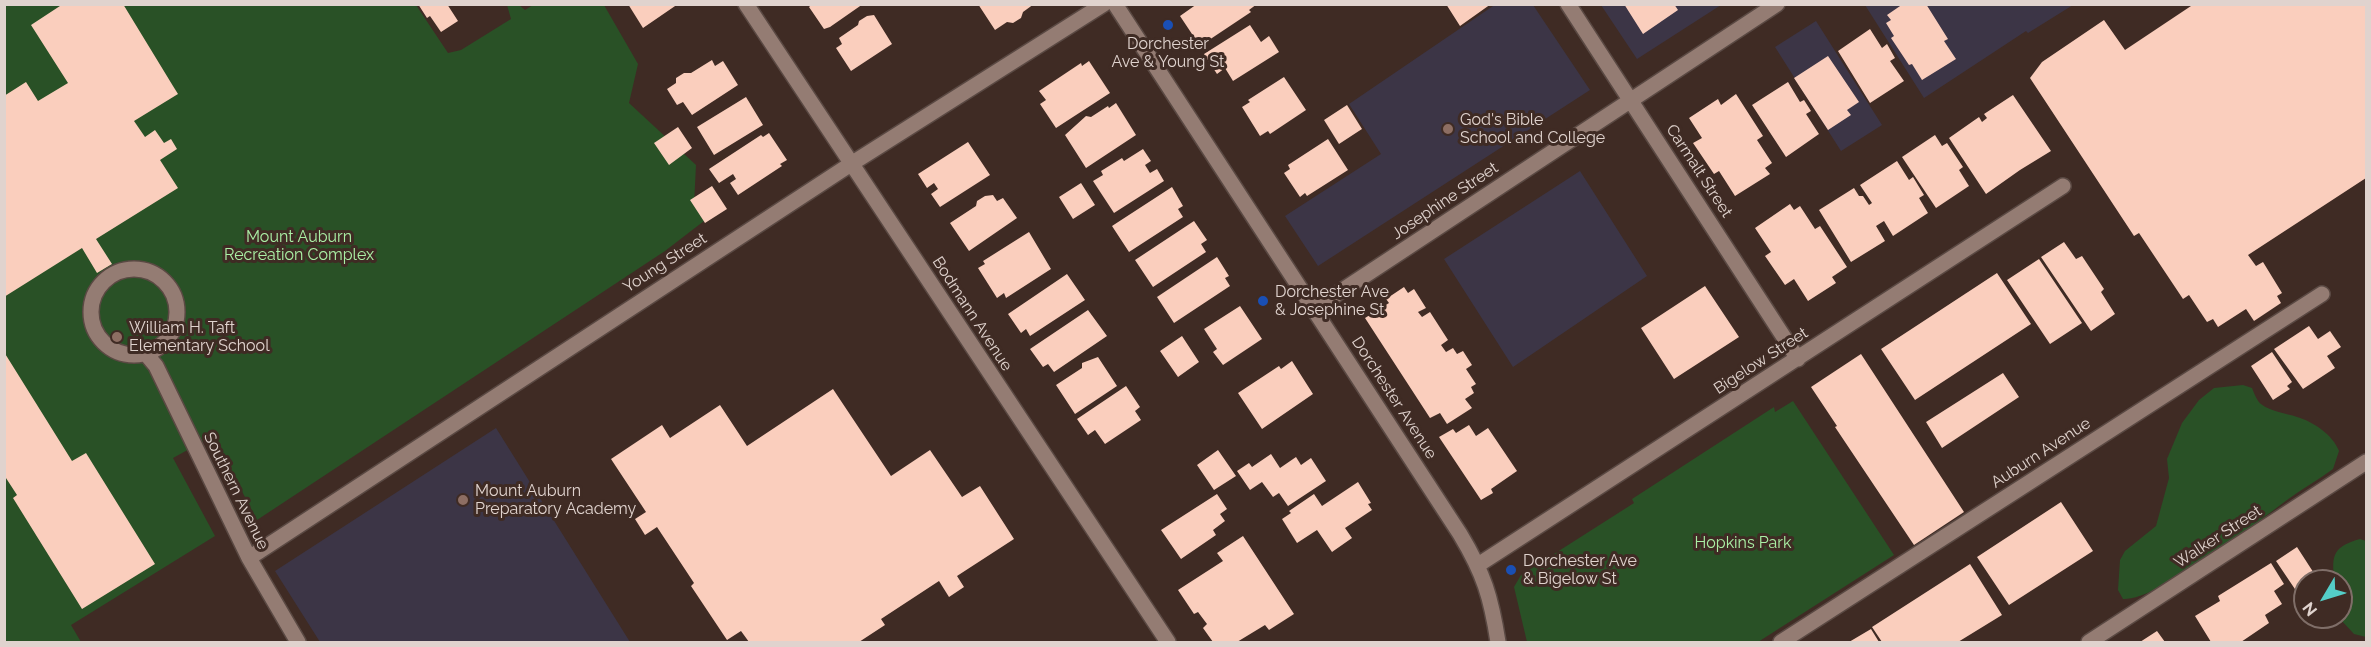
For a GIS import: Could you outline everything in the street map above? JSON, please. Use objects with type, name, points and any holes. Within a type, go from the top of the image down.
[{"type":"street","name":"Bodmann Avenue","points":[[746,4],[1168,642]]},
{"type":"street","name":"Young Street","points":[[249,558],[851,164],[1104,4]]},
{"type":"street","name":"Dorchester Avenue","points":[[1115,4],[1478,565],[1490,596],[1498,642]]},
{"type":"street","name":"Carmalt Street","points":[[1568,4],[1798,359]]},
{"type":"street","name":"Josephine Street","points":[[1314,309],[1778,4]]},
{"type":"street","name":"Bigelow Street","points":[[1478,565],[2063,186]]},
{"type":"street","points":[[142,269],[155,274],[169,286],[177,307],[175,326],[166,342],[146,354],[125,355],[106,345],[93,326],[91,306],[98,287],[109,276],[119,271],[142,269]]},
{"type":"street","name":"Auburn Avenue","points":[[1781,642],[2322,294]]},
{"type":"street","name":"Southern Avenue","points":[[146,354],[156,366],[249,558],[298,642]]},
{"type":"street","name":"Walker Street","points":[[2089,642],[2367,462]]},
{"type":"shaded area","name":"God's Bible School and College","points":[[1496,4],[1533,5],[1590,90],[1318,266],[1285,216],[1381,154],[1349,104]]},
{"type":"shaded area","points":[[1601,5],[1721,5],[1637,59]]},
{"type":"shaded area","points":[[1865,5],[2073,5],[2028,33],[2026,31],[1924,98]]},
{"type":"shaded area","points":[[1816,21],[1882,125],[1841,151],[1775,47]]},
{"type":"shaded area","name":"God's Bible School and College","points":[[1580,171],[1647,276],[1513,367],[1444,259]]},
{"type":"shaded area","name":"Mount Auburn Preparatory Academy","points":[[496,428],[630,642],[320,642],[275,571]]},
{"type":"green space","name":"Mount Auburn Recreation Complex","points":[[4,5],[416,5],[448,53],[461,50],[511,19],[507,5],[519,5],[525,10],[533,5],[604,5],[638,64],[629,103],[696,165],[694,205],[704,221],[665,251],[257,520],[213,436],[173,458],[215,536],[71,625],[81,642],[5,642]]},
{"type":"green space","points":[[2243,385],[2252,388],[2258,401],[2265,407],[2303,419],[2328,435],[2339,451],[2333,469],[2183,575],[2140,596],[2123,599],[2118,590],[2120,560],[2125,551],[2156,526],[2169,478],[2167,459],[2182,423],[2199,400],[2214,388]]},
{"type":"green space","name":"Hopkins Park","points":[[1793,401],[1894,555],[1758,642],[1527,642],[1514,587],[1521,575],[1634,503],[1632,499],[1774,407],[1775,412]]},
{"type":"green space","points":[[2360,539],[2366,541],[2366,637],[2354,634],[2349,629],[2353,629],[2353,569],[2334,569],[2336,552]]},
{"type":"building","points":[[63,4],[123,4],[178,94],[134,121],[145,137],[155,130],[164,143],[171,139],[177,149],[160,160],[178,188],[96,239],[112,264],[97,273],[82,248],[4,297],[4,96],[26,82],[38,101],[68,83],[31,25]]},
{"type":"building","points":[[418,4],[447,4],[458,21],[441,32],[430,16],[427,18]]},
{"type":"building","points":[[628,4],[678,4],[643,28]]},
{"type":"building","points":[[812,4],[863,4],[824,29],[809,7]]},
{"type":"building","points":[[978,4],[1034,4],[1023,12],[1021,18],[1013,23],[1007,22],[995,30]]},
{"type":"building","points":[[1197,4],[1257,4],[1249,10],[1251,12],[1200,46],[1180,16]]},
{"type":"building","points":[[1446,4],[1491,4],[1460,26]]},
{"type":"building","points":[[1624,4],[1674,4],[1678,10],[1643,34]]},
{"type":"building","points":[[1903,4],[1926,4],[1948,39],[1944,41],[1956,59],[1922,80],[1891,38],[1894,36],[1886,23],[1891,20],[1887,15]]},
{"type":"building","points":[[2194,4],[2366,4],[2366,178],[2248,255],[2256,266],[2263,262],[2282,293],[2277,296],[2281,303],[2254,321],[2246,309],[2218,327],[2213,319],[2207,322],[2189,295],[2183,299],[2139,233],[2134,236],[2030,78],[2042,62],[2104,20],[2125,50]]},
{"type":"building","points":[[874,15],[892,44],[851,71],[836,48],[842,44],[839,38],[858,25],[859,21]]},
{"type":"building","points":[[1250,25],[1261,42],[1269,36],[1279,52],[1233,81],[1225,68],[1217,74],[1204,54]]},
{"type":"building","points":[[1870,29],[1882,48],[1887,44],[1895,58],[1890,61],[1904,81],[1870,103],[1838,51]]},
{"type":"building","points":[[1828,56],[1859,102],[1847,110],[1851,115],[1828,130],[1794,78]]},
{"type":"building","points":[[712,60],[715,66],[723,61],[738,85],[692,115],[683,102],[677,105],[667,89],[676,83],[676,78],[684,73],[691,73]]},
{"type":"building","points":[[1089,61],[1110,93],[1056,128],[1040,104],[1046,100],[1039,91],[1081,63],[1082,66]]},
{"type":"building","points":[[1284,77],[1306,110],[1270,134],[1268,131],[1260,136],[1242,107],[1250,102],[1248,100]]},
{"type":"building","points":[[1788,82],[1800,102],[1804,100],[1811,111],[1806,114],[1819,134],[1786,157],[1752,105]]},
{"type":"building","points":[[1736,94],[1763,136],[1757,140],[1772,163],[1765,168],[1770,174],[1735,196],[1719,171],[1714,174],[1693,143],[1702,138],[1689,118],[1718,99],[1721,105]]},
{"type":"building","points":[[2013,95],[2051,151],[1986,194],[1949,138],[1979,117],[1982,122],[1987,118],[1984,114]]},
{"type":"building","points":[[746,97],[763,125],[714,155],[697,127]]},
{"type":"building","points":[[1116,103],[1136,135],[1086,168],[1065,135],[1086,116],[1091,117]]},
{"type":"building","points":[[1347,105],[1362,129],[1339,144],[1324,120]]},
{"type":"building","points":[[678,127],[692,148],[669,165],[654,143]]},
{"type":"building","points":[[769,133],[787,160],[780,164],[782,166],[738,195],[730,183],[736,179],[733,174],[719,183],[709,169],[761,135],[763,137]]},
{"type":"building","points":[[1935,135],[1942,146],[1947,143],[1963,167],[1959,170],[1969,186],[1936,208],[1902,157]]},
{"type":"building","points":[[1328,139],[1348,170],[1307,196],[1305,193],[1300,197],[1284,173],[1290,169],[1288,165]]},
{"type":"building","points":[[968,142],[990,175],[940,207],[931,194],[938,189],[934,183],[927,188],[918,174]]},
{"type":"building","points":[[1143,149],[1151,161],[1145,165],[1150,173],[1157,169],[1164,181],[1114,213],[1093,181],[1103,175],[1101,171],[1122,158],[1124,161]]},
{"type":"building","points":[[1897,161],[1909,180],[1913,177],[1924,195],[1919,198],[1928,213],[1893,236],[1884,221],[1876,226],[1885,241],[1851,262],[1819,210],[1854,188],[1869,205],[1872,203],[1860,185]]},
{"type":"building","points":[[1081,183],[1095,205],[1073,219],[1059,197]]},
{"type":"building","points":[[712,186],[727,209],[705,223],[690,200]]},
{"type":"building","points":[[1172,187],[1183,206],[1178,209],[1183,217],[1129,252],[1112,226]]},
{"type":"building","points":[[993,195],[997,201],[1003,198],[1017,218],[969,251],[950,223],[976,206],[977,201],[985,196]]},
{"type":"building","points":[[1790,204],[1794,210],[1800,206],[1815,229],[1820,226],[1847,267],[1832,277],[1836,283],[1808,301],[1794,279],[1785,285],[1765,256],[1771,252],[1755,228]]},
{"type":"building","points":[[1194,221],[1207,240],[1201,244],[1206,252],[1153,287],[1135,260]]},
{"type":"building","points":[[1029,232],[1051,269],[1006,298],[1004,293],[997,298],[978,268],[985,264],[983,261]]},
{"type":"building","points":[[2064,242],[2076,259],[2082,256],[2104,289],[2101,292],[2115,314],[2091,331],[2041,257]]},
{"type":"building","points":[[1217,257],[1229,276],[1225,278],[1230,286],[1174,323],[1157,297]]},
{"type":"building","points":[[2039,259],[2082,323],[2050,344],[2007,280]]},
{"type":"building","points":[[1997,273],[2031,324],[1915,400],[1881,349]]},
{"type":"building","points":[[1067,274],[1085,300],[1030,336],[1026,329],[1021,333],[1008,314]]},
{"type":"building","points":[[1705,286],[1739,337],[1674,379],[1641,328]]},
{"type":"building","points":[[1404,287],[1408,293],[1414,289],[1426,308],[1418,312],[1422,317],[1430,312],[1448,340],[1441,345],[1446,352],[1453,348],[1457,354],[1463,351],[1472,365],[1466,369],[1476,384],[1471,387],[1474,393],[1465,399],[1472,408],[1447,424],[1440,413],[1430,418],[1365,318],[1389,303],[1386,299]]},
{"type":"building","points":[[1240,306],[1262,339],[1223,365],[1213,352],[1217,349],[1204,329]]},
{"type":"building","points":[[1088,310],[1107,336],[1054,372],[1048,364],[1043,367],[1030,349]]},
{"type":"building","points":[[2309,326],[2318,339],[2330,331],[2341,347],[2327,356],[2335,368],[2303,389],[2274,349]]},
{"type":"building","points":[[1182,336],[1199,362],[1178,377],[1160,351]]},
{"type":"building","points":[[4,352],[72,461],[86,453],[155,564],[82,609],[13,498],[17,495],[4,475]]},
{"type":"building","points":[[2272,352],[2292,382],[2287,386],[2290,389],[2273,400],[2251,366]]},
{"type":"building","points":[[1861,354],[1964,512],[1914,545],[1811,387]]},
{"type":"building","points":[[1098,357],[1117,386],[1075,414],[1056,385],[1082,368],[1082,363]]},
{"type":"building","points":[[1292,361],[1313,394],[1262,429],[1238,393],[1279,366],[1281,369]]},
{"type":"building","points":[[2003,373],[2019,397],[1942,448],[1926,422]]},
{"type":"building","points":[[1126,386],[1140,407],[1135,411],[1141,420],[1105,444],[1095,430],[1088,435],[1077,419]]},
{"type":"building","points":[[833,389],[891,476],[930,450],[962,497],[980,486],[1014,539],[957,576],[964,587],[949,597],[939,581],[881,619],[885,625],[859,642],[749,642],[741,631],[727,640],[691,586],[694,583],[657,527],[645,535],[635,519],[646,512],[611,459],[662,425],[670,438],[720,405],[747,446]]},
{"type":"building","points":[[1469,425],[1476,436],[1488,428],[1517,471],[1491,489],[1493,493],[1481,500],[1439,437],[1453,429],[1456,433]]},
{"type":"building","points":[[1218,450],[1236,476],[1214,490],[1197,465]]},
{"type":"building","points":[[1271,454],[1280,468],[1296,457],[1301,465],[1311,458],[1326,481],[1288,506],[1279,493],[1273,497],[1262,482],[1250,490],[1237,471],[1249,463],[1252,467]]},
{"type":"building","points":[[1358,482],[1371,503],[1368,504],[1372,510],[1345,528],[1352,538],[1332,552],[1317,530],[1297,543],[1282,519],[1291,513],[1289,511],[1314,494],[1322,506]]},
{"type":"building","points":[[1217,494],[1227,509],[1220,514],[1225,521],[1213,530],[1216,535],[1181,559],[1161,530]]},
{"type":"building","points":[[2061,502],[2093,551],[2009,605],[1977,557]]},
{"type":"building","points":[[1243,536],[1294,614],[1269,630],[1265,625],[1237,642],[1213,642],[1203,628],[1207,624],[1198,612],[1194,614],[1178,590],[1223,561],[1217,553]]},
{"type":"building","points":[[2297,547],[2311,569],[2293,569],[2293,586],[2276,561]]},
{"type":"building","points":[[2271,563],[2284,584],[2274,591],[2282,604],[2265,615],[2269,623],[2241,642],[2211,642],[2195,616],[2220,601],[2218,596]]},
{"type":"building","points":[[1970,564],[2002,615],[1958,642],[1882,642],[1872,627]]},
{"type":"building","points":[[1871,629],[1879,642],[1849,642]]},
{"type":"building","points":[[2157,631],[2165,642],[2140,642]]},
{"type":"place","name":"Dorchester Ave & Young St","points":[[1168,25]]},
{"type":"place","name":"God's Bible School and College","points":[[1448,129]]},
{"type":"place","name":"Dorchester Ave & Josephine St","points":[[1263,301]]},
{"type":"place","name":"William H. Taft Elementary School","points":[[117,337]]},
{"type":"place","name":"Mount Auburn Preparatory Academy","points":[[463,500]]},
{"type":"place","name":"Dorchester Ave & Bigelow St","points":[[1511,570]]}]
